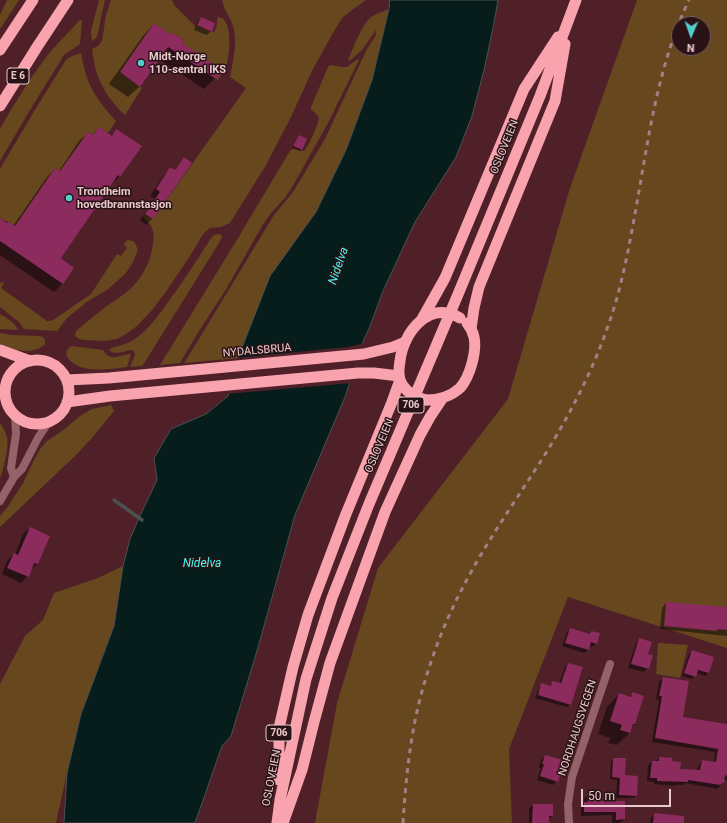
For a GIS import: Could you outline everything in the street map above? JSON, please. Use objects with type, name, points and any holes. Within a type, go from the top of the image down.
[{"type":"highway","points":[[0,50],[33,0]]},
{"type":"highway","name":"E 6","points":[[0,106],[36,47],[68,0]]},
{"type":"highway","name":"OSLOVEIEN","points":[[277,823],[280,800],[306,679],[332,598],[369,504],[537,103],[576,0]]},
{"type":"highway","name":"706","points":[[280,800],[279,728],[293,667],[318,587],[392,402],[399,378],[400,358],[405,342],[415,326],[422,319],[445,278],[524,89],[570,18]]},
{"type":"highway","name":"706","points":[[399,378],[404,387],[413,395],[426,400],[442,399],[452,394],[464,383],[475,350],[474,336],[471,328],[479,287],[555,101],[570,18]]},
{"type":"highway","points":[[422,319],[432,314],[448,313],[460,318],[471,328]]},
{"type":"highway","name":"NYDALSBRUA","points":[[67,380],[109,378],[364,354],[393,347],[405,342]]},
{"type":"highway","points":[[0,350],[30,361]]},
{"type":"highway","points":[[30,361],[45,361],[52,364],[58,368],[67,380],[69,395],[64,409],[53,420],[45,423],[29,423],[21,420],[3,401],[8,379],[12,373],[17,367],[30,361]]},
{"type":"highway","points":[[67,402],[110,396],[358,372],[374,373],[399,378]]},
{"type":"highway","points":[[0,375],[6,386]]},
{"type":"highway","name":"706","points":[[283,823],[302,770],[330,663],[385,512],[420,435],[442,399]]},
{"type":"street","points":[[14,477],[11,468],[16,434],[15,415]]},
{"type":"street","points":[[0,501],[14,477],[22,469],[38,438],[49,421]]},
{"type":"street","name":"NORDHAUGSVEGEN","points":[[569,823],[568,804],[572,778],[610,664]]},
{"type":"shaded area","points":[[7,0],[19,0],[0,29],[0,15]]},
{"type":"shaded area","points":[[99,0],[105,0],[97,37],[92,41],[91,31]]},
{"type":"shaded area","points":[[111,0],[171,0],[195,26],[197,25],[212,32],[214,32],[217,26],[218,17],[223,19],[228,29],[229,52],[226,65],[218,80],[216,79],[221,70],[182,43],[184,40],[173,33],[171,35],[154,23],[120,72],[142,88],[125,115],[111,100],[98,77],[92,49],[98,46],[102,41],[106,15]]},
{"type":"shaded area","points":[[222,0],[366,0],[342,18],[313,69],[291,117],[266,165],[230,223],[221,227],[210,228],[203,234],[165,293],[137,326],[117,339],[104,341],[79,339],[75,336],[77,330],[134,286],[142,275],[150,257],[154,236],[151,226],[143,217],[145,214],[153,219],[246,88],[230,77],[235,39],[232,23]]},
{"type":"shaded area","points":[[637,0],[727,0],[727,648],[568,597],[509,749],[512,823],[315,823],[337,703],[378,568],[508,399],[570,188]]},
{"type":"shaded area","points":[[389,9],[372,80],[346,150],[316,212],[270,276],[238,358],[184,363],[274,215],[293,192],[325,139],[366,51],[376,35],[376,30],[362,50],[349,61],[348,60],[357,38],[363,27],[371,17]]},
{"type":"shaded area","points":[[81,20],[80,44],[64,55],[0,161],[0,129],[9,113],[31,78],[50,52]]},
{"type":"shaded area","points":[[81,53],[86,76],[91,88],[116,121],[108,133],[99,127],[93,135],[88,132],[60,171],[55,168],[15,226],[0,218],[0,169],[66,60]]},
{"type":"shaded area","points":[[358,59],[359,60],[329,121],[294,184],[262,226],[225,291],[180,363],[160,365],[290,151],[292,149],[300,151],[305,150],[311,140],[319,118],[311,107],[328,67],[330,65],[347,67]]},
{"type":"shaded area","points":[[219,234],[222,237],[219,243],[143,365],[130,367],[135,355],[133,350],[113,353],[109,349],[132,341],[149,327],[179,287],[211,238],[214,235]]},
{"type":"shaded area","points":[[128,240],[135,243],[138,250],[126,273],[107,290],[88,301],[67,318],[57,331],[24,329],[19,322],[0,307],[1,282],[4,283],[1,288],[47,321],[53,320],[91,294],[117,254],[121,256],[127,248],[124,245]]},
{"type":"shaded area","points":[[0,314],[13,322],[18,330],[0,329]]},
{"type":"shaded area","points":[[0,333],[40,336],[45,340],[45,344],[35,350],[17,350],[0,344]]},
{"type":"shaded area","points":[[72,346],[103,350],[108,356],[111,357],[131,354],[127,367],[103,369],[86,368],[78,366],[67,356],[67,350]]},
{"type":"shaded area","points":[[111,405],[114,411],[91,439],[0,527],[0,516],[23,483],[40,449],[47,441],[80,416],[92,409]]},
{"type":"shaded area","points":[[0,423],[7,437],[7,446],[6,458],[0,478]]},
{"type":"shaded area","points":[[123,566],[114,626],[81,714],[56,823],[0,823],[0,684],[25,636],[43,620],[54,593],[98,578]]},
{"type":"shaded area","points":[[658,643],[688,645],[680,678],[656,674]]},
{"type":"water","name":"Nidelva","points":[[390,0],[498,0],[484,70],[472,116],[456,157],[415,222],[383,291],[364,339],[345,397],[295,515],[257,651],[231,736],[222,746],[195,823],[64,823],[67,773],[81,714],[114,626],[123,566],[130,539],[157,480],[154,458],[171,429],[206,414],[228,396],[238,358],[270,276],[316,212],[346,150],[372,80]]},
{"type":"pier","points":[[365,343],[352,383],[226,394],[236,358],[348,347]]},
{"type":"building","points":[[201,17],[215,23],[212,32],[197,25]]},
{"type":"building","name":"Midt-Norge 110-sentral IKS","points":[[154,23],[171,35],[173,33],[184,40],[182,43],[222,70],[216,79],[168,47],[140,87],[120,72]]},
{"type":"building","name":"Trondheim hovedbrannstasjon","points":[[99,127],[112,136],[116,129],[142,146],[120,177],[118,175],[61,258],[74,268],[63,284],[0,241],[0,218],[15,226],[55,168],[60,171],[88,132],[93,135]]},
{"type":"building","points":[[299,135],[307,139],[302,150],[293,146]]},
{"type":"building","points":[[184,157],[192,163],[153,219],[145,214],[160,192],[156,189],[170,167],[175,170]]},
{"type":"building","points":[[30,527],[50,536],[38,564],[34,563],[29,577],[7,568],[14,553],[18,555]]},
{"type":"building","points":[[666,602],[727,607],[727,630],[717,629],[717,631],[664,626]]},
{"type":"building","points":[[570,628],[590,634],[591,631],[600,633],[597,644],[591,642],[589,650],[565,643]]},
{"type":"building","points":[[639,638],[652,642],[648,654],[653,655],[649,669],[631,664]]},
{"type":"building","points":[[692,650],[714,657],[709,673],[698,670],[696,677],[684,673]]},
{"type":"building","points":[[568,663],[583,667],[571,705],[538,695],[541,683],[551,686],[552,681],[561,683]]},
{"type":"building","points":[[663,677],[689,681],[683,717],[727,724],[727,776],[725,775],[724,783],[721,785],[688,780],[688,782],[657,781],[657,778],[650,778],[652,761],[659,761],[659,757],[672,758],[672,761],[681,762],[680,769],[700,770],[702,760],[716,762],[718,749],[655,738],[662,696],[659,696]]},
{"type":"building","points":[[632,692],[644,696],[635,724],[633,724],[630,733],[620,730],[622,725],[610,721],[619,693],[631,697]]},
{"type":"building","points":[[545,755],[563,760],[559,772],[561,773],[558,782],[540,776]]},
{"type":"building","points":[[613,758],[626,758],[625,775],[638,776],[637,796],[619,795],[620,778],[612,777]]},
{"type":"building","points":[[587,794],[597,794],[597,801],[625,801],[625,819],[616,820],[616,812],[584,812],[584,802],[588,802]]},
{"type":"building","points":[[533,804],[553,804],[553,816],[549,816],[549,823],[532,823]]},
{"type":"building","points":[[654,813],[684,816],[684,823],[653,823]]},
{"type":"waterway","points":[[114,500],[142,520]]},
{"type":"railway","points":[[403,823],[408,762],[418,708],[427,673],[446,622],[485,547],[550,447],[569,414],[593,365],[608,326],[617,299],[627,257],[649,132],[661,78],[678,25],[689,0]]},
{"type":"place","name":"Midt-Norge 110-sentral IKS","points":[[141,63]]},
{"type":"place","name":"Trondheim hovedbrannstasjon","points":[[69,198]]}]
